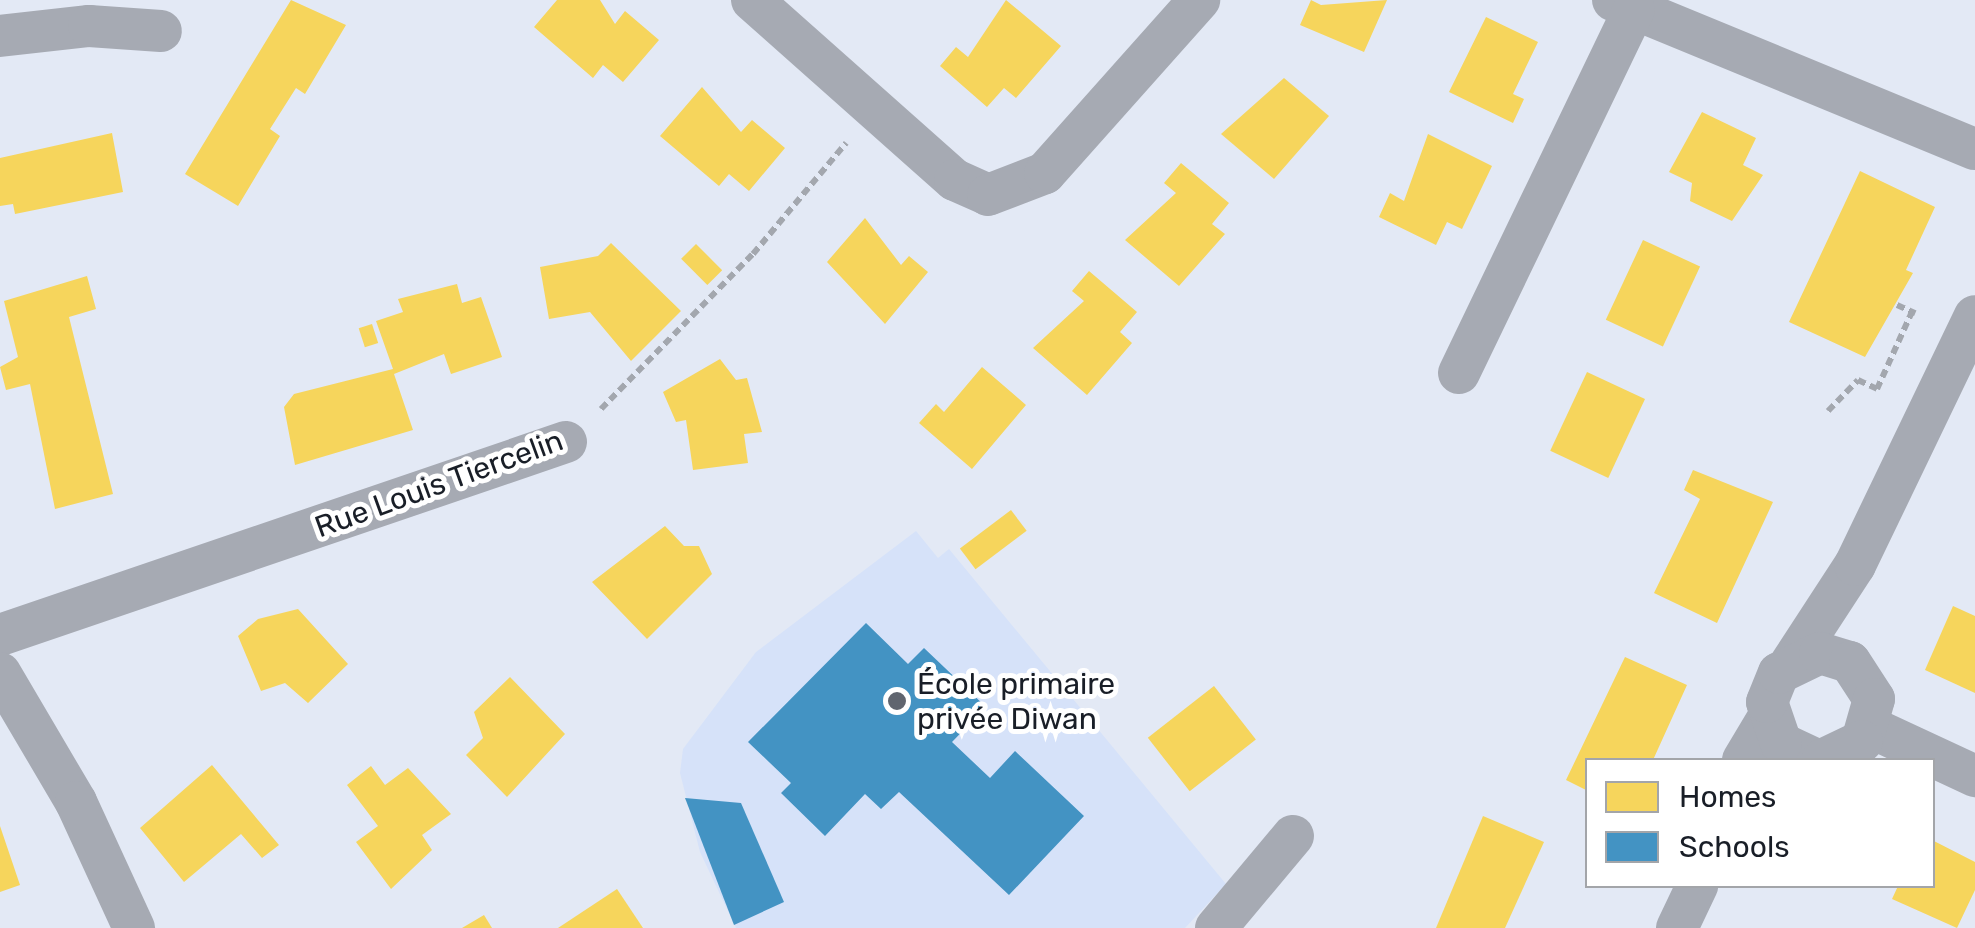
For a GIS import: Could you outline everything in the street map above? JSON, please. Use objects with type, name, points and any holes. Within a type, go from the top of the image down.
[{"type":"street","points":[[752,0],[874,112],[971,191],[1008,195],[1069,150],[1199,0]]},
{"type":"street","points":[[1459,373],[1624,5],[1975,148]]},
{"type":"street","points":[[0,36],[90,26],[161,32]]},
{"type":"street","points":[[1745,758],[1768,718],[1771,686],[1791,663],[1855,565],[1975,316]]},
{"type":"street","name":"Rue Louis Tiercelin","points":[[0,635],[566,442]]},
{"type":"street","points":[[1821,758],[1850,752],[1872,728],[1874,699],[1850,662],[1855,565]]},
{"type":"street","points":[[1791,663],[1820,653],[1850,662]]},
{"type":"street","points":[[0,673],[76,802],[134,928]]},
{"type":"street","points":[[1768,718],[1781,743],[1807,758]]},
{"type":"street","points":[[1872,728],[1975,776]]},
{"type":"street","points":[[1216,928],[1294,836]]},
{"type":"street","points":[[1677,928],[1695,888]]},
{"type":"path","name":"Rue Louis Tiercelin","points":[[566,442],[753,254],[874,112]]},
{"type":"path","points":[[1828,410],[1858,380],[1877,389],[1914,313],[1897,305]]},
{"type":"shaded area","name":"École primaire privée Diwan","points":[[916,531],[938,558],[949,549],[1226,884],[1185,928],[736,928],[700,852],[680,773],[683,749],[756,652]]},
{"type":"building: Homes","points":[[291,0],[346,25],[305,94],[296,88],[270,129],[280,136],[238,206],[185,174]]},
{"type":"building: Homes","points":[[557,0],[600,0],[615,24],[625,11],[659,40],[623,82],[603,65],[593,78],[534,27]]},
{"type":"building: Homes","points":[[1006,0],[1061,46],[1016,98],[1004,88],[987,107],[940,66],[956,47],[968,57]]},
{"type":"building: Homes","points":[[1311,0],[1321,5],[1387,0],[1364,52],[1300,25]]},
{"type":"building: Homes","points":[[1486,17],[1538,42],[1513,94],[1524,99],[1513,123],[1449,92]]},
{"type":"building: Homes","points":[[1284,78],[1329,116],[1274,179],[1221,134]]},
{"type":"building: Homes","points":[[702,87],[741,132],[752,120],[785,148],[749,191],[729,174],[719,186],[660,136]]},
{"type":"building: Homes","points":[[1702,112],[1756,138],[1743,165],[1763,175],[1732,221],[1690,201],[1692,183],[1669,172]]},
{"type":"building: Homes","points":[[112,133],[123,192],[15,214],[13,204],[0,206],[0,158]]},
{"type":"building: Homes","points":[[1428,134],[1492,166],[1462,229],[1447,222],[1436,245],[1379,217],[1390,193],[1404,201]]},
{"type":"building: Homes","points":[[1181,163],[1229,203],[1212,224],[1225,234],[1179,286],[1125,240],[1176,193],[1164,183]]},
{"type":"building: Homes","points":[[1860,171],[1935,207],[1906,270],[1913,273],[1865,357],[1789,322]]},
{"type":"building: Homes","points":[[865,218],[901,265],[909,256],[928,272],[885,324],[827,262]]},
{"type":"building: Homes","points":[[1643,240],[1700,267],[1663,346],[1606,320]]},
{"type":"building: Homes","points":[[611,243],[681,311],[631,361],[590,312],[549,319],[540,267],[598,256]]},
{"type":"building: Homes","points":[[696,244],[722,270],[707,285],[681,259]]},
{"type":"building: Homes","points":[[1089,271],[1137,312],[1120,332],[1132,343],[1087,395],[1033,348],[1084,301],[1072,291]]},
{"type":"building: Homes","points":[[87,276],[96,309],[69,317],[113,494],[55,509],[30,384],[6,390],[0,367],[18,357],[4,301]]},
{"type":"building: Homes","points":[[457,284],[462,303],[481,297],[502,357],[451,374],[444,354],[394,374],[413,430],[295,465],[284,407],[294,394],[393,369],[376,321],[403,312],[398,299]]},
{"type":"building: Homes","points":[[372,324],[378,343],[365,347],[359,328]]},
{"type":"building: Homes","points":[[720,359],[736,380],[747,378],[762,432],[744,434],[748,463],[693,470],[686,420],[676,422],[663,392]]},
{"type":"building: Homes","points":[[982,367],[1026,405],[972,469],[919,423],[936,404],[944,412]]},
{"type":"building: Homes","points":[[1587,372],[1645,399],[1608,478],[1550,451]]},
{"type":"building: Homes","points":[[1693,470],[1773,502],[1717,623],[1654,593],[1700,499],[1684,490]]},
{"type":"building: Homes","points":[[1011,510],[1027,531],[976,569],[960,549]]},
{"type":"building: Homes","points":[[665,526],[684,546],[699,546],[712,574],[647,639],[592,582]]},
{"type":"building: Homes","points":[[1953,606],[1975,616],[1975,693],[1925,670]]},
{"type":"building: Homes","points":[[298,609],[348,664],[308,703],[285,683],[261,691],[238,636],[258,619]]},
{"type":"building: Homes","points":[[1625,657],[1687,685],[1654,758],[1585,758],[1585,790],[1566,780]]},
{"type":"building: Homes","points":[[510,677],[565,734],[507,797],[466,755],[483,738],[474,712]]},
{"type":"building: Homes","points":[[1214,686],[1256,740],[1190,791],[1148,738]]},
{"type":"building: Homes","points":[[212,765],[279,845],[262,858],[241,834],[184,882],[140,828]]},
{"type":"building: Homes","points":[[371,766],[385,785],[408,768],[451,814],[422,835],[432,850],[391,889],[356,842],[378,826],[347,785]]},
{"type":"building: Homes","points":[[1483,816],[1544,842],[1505,928],[1436,928]]},
{"type":"building: Homes","points":[[0,826],[20,885],[0,892]]},
{"type":"building: Homes","points":[[1935,842],[1975,862],[1975,890],[1957,928],[1892,899],[1897,888],[1935,888]]},
{"type":"building: Homes","points":[[617,889],[643,928],[558,928]]},
{"type":"building: Homes","points":[[484,915],[492,928],[462,928]]},
{"type":"building: Schools","points":[[866,623],[908,664],[924,648],[986,707],[952,742],[990,778],[1015,751],[1084,816],[1009,895],[899,792],[881,809],[865,794],[825,836],[781,793],[791,783],[748,742]]},
{"type":"building: Schools","points":[[685,798],[741,803],[784,902],[734,925]]},
{"type":"place","name":"École primaire privée Diwan","points":[[897,701]]}]
